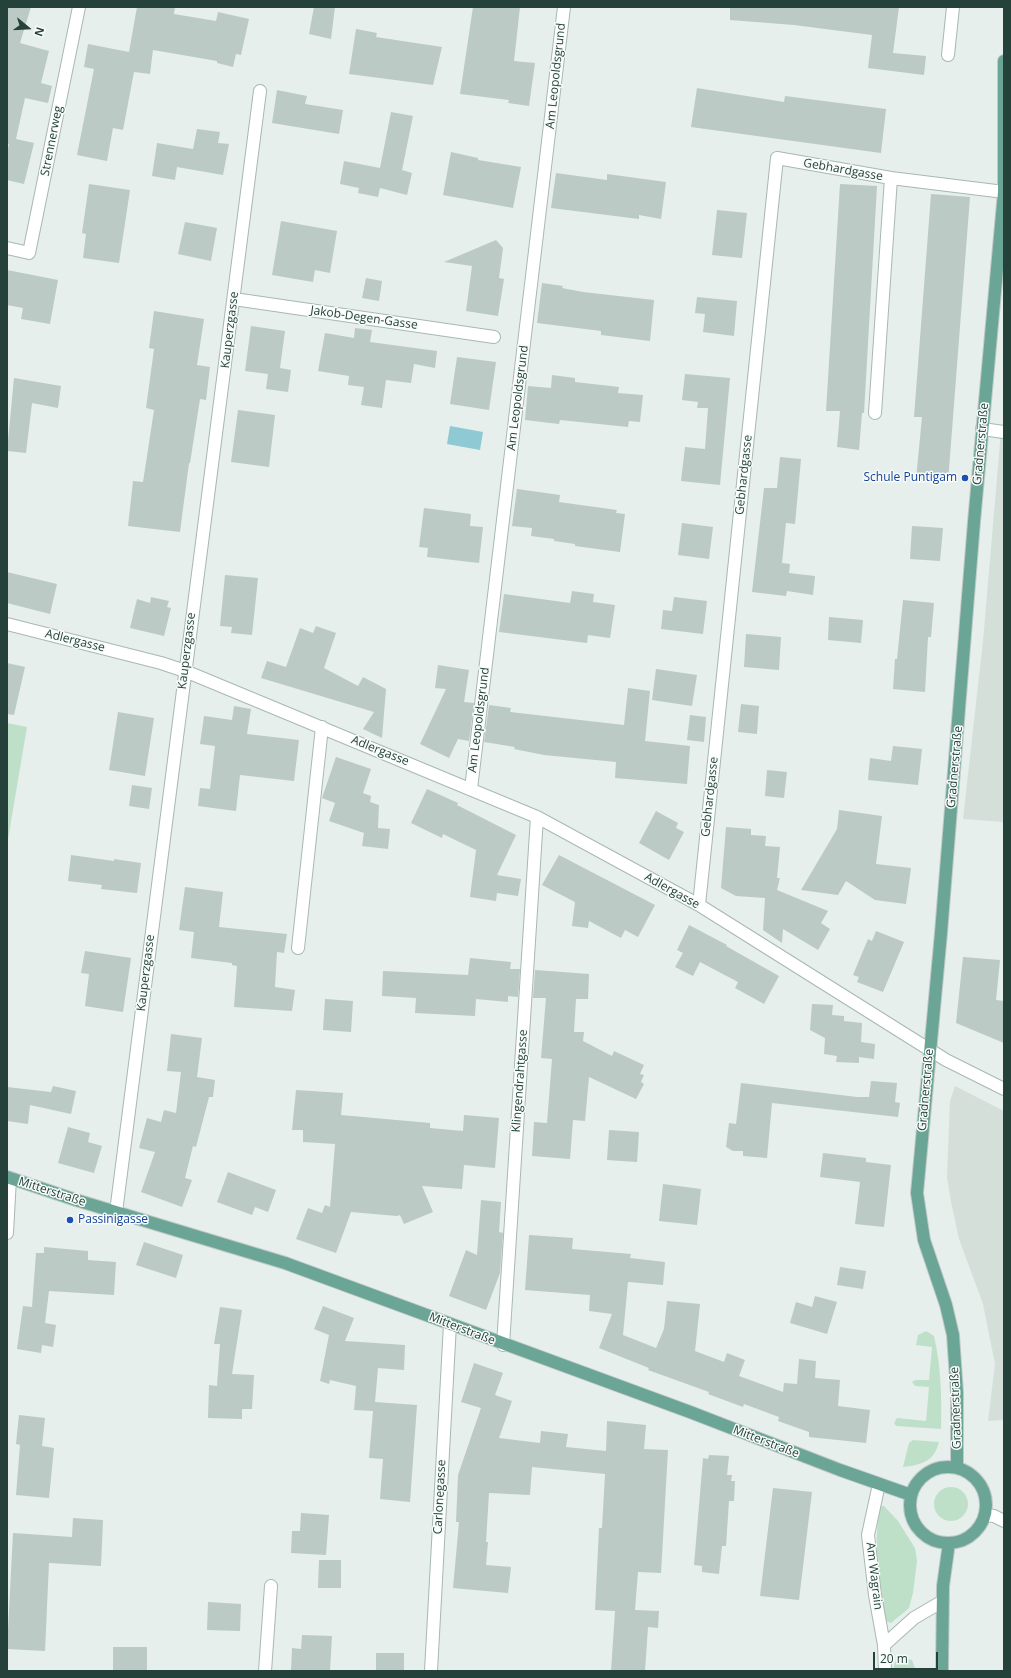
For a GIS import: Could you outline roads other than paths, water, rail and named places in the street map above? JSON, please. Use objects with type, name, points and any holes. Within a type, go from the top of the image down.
[{"type":"main road","name":"Gradnerstraße","points":[[957,1468],[957,1393],[953,1335],[946,1305],[924,1240],[917,1193],[941,933],[982,429],[1004,192],[1004,61]]},
{"type":"main road","name":"Mitterstraße","points":[[8,1178],[285,1263],[503,1345],[690,1412],[879,1484],[912,1495]]},
{"type":"main road","points":[[938,1468],[957,1468],[975,1478],[981,1486],[985,1495],[985,1515],[981,1526],[970,1538],[963,1541],[949,1543],[927,1537],[919,1530],[913,1520],[911,1509],[912,1495],[922,1477],[930,1471],[938,1468]]},
{"type":"main road","points":[[942,1671],[943,1601],[949,1543]]},
{"type":"street","name":"Strennerweg","points":[[7,248],[29,253],[79,7]]},
{"type":"street","name":"Am Leopoldsgrund","points":[[471,788],[564,7]]},
{"type":"street","points":[[948,55],[953,7]]},
{"type":"street","name":"Kauperzgasse","points":[[116,1212],[260,91]]},
{"type":"street","name":"Gebhardgasse","points":[[699,905],[777,158],[891,178],[1004,192]]},
{"type":"street","name":"Gebhardgasse","points":[[875,414],[891,178]]},
{"type":"street","name":"Jakob-Degen-Gasse","points":[[234,299],[494,337]]},
{"type":"street","points":[[982,429],[1004,432]]},
{"type":"street","name":"Adlergasse","points":[[7,624],[161,663],[185,671],[471,788],[537,817],[699,905],[930,1051],[1004,1089]]},
{"type":"street","points":[[298,948],[322,727]]},
{"type":"street","name":"Klingendrahtgasse","points":[[503,1345],[537,817]]},
{"type":"street","points":[[7,1233],[8,1178]]},
{"type":"street","name":"Carlonegasse","points":[[430,1671],[450,1324]]},
{"type":"street","name":"Am Wagrain","points":[[879,1484],[868,1535],[875,1595],[884,1645],[885,1671]]},
{"type":"street","points":[[985,1515],[994,1516],[1004,1521]]},
{"type":"street","points":[[264,1671],[271,1586]]},
{"type":"street","points":[[884,1645],[914,1618],[943,1601]]},
{"type":"water","points":[[450,426],[483,432],[480,450],[447,444]]},
{"type":"place","name":"Schule Puntigam","points":[[965,478]]},
{"type":"place","name":"Passinigasse","points":[[70,1220]]}]
